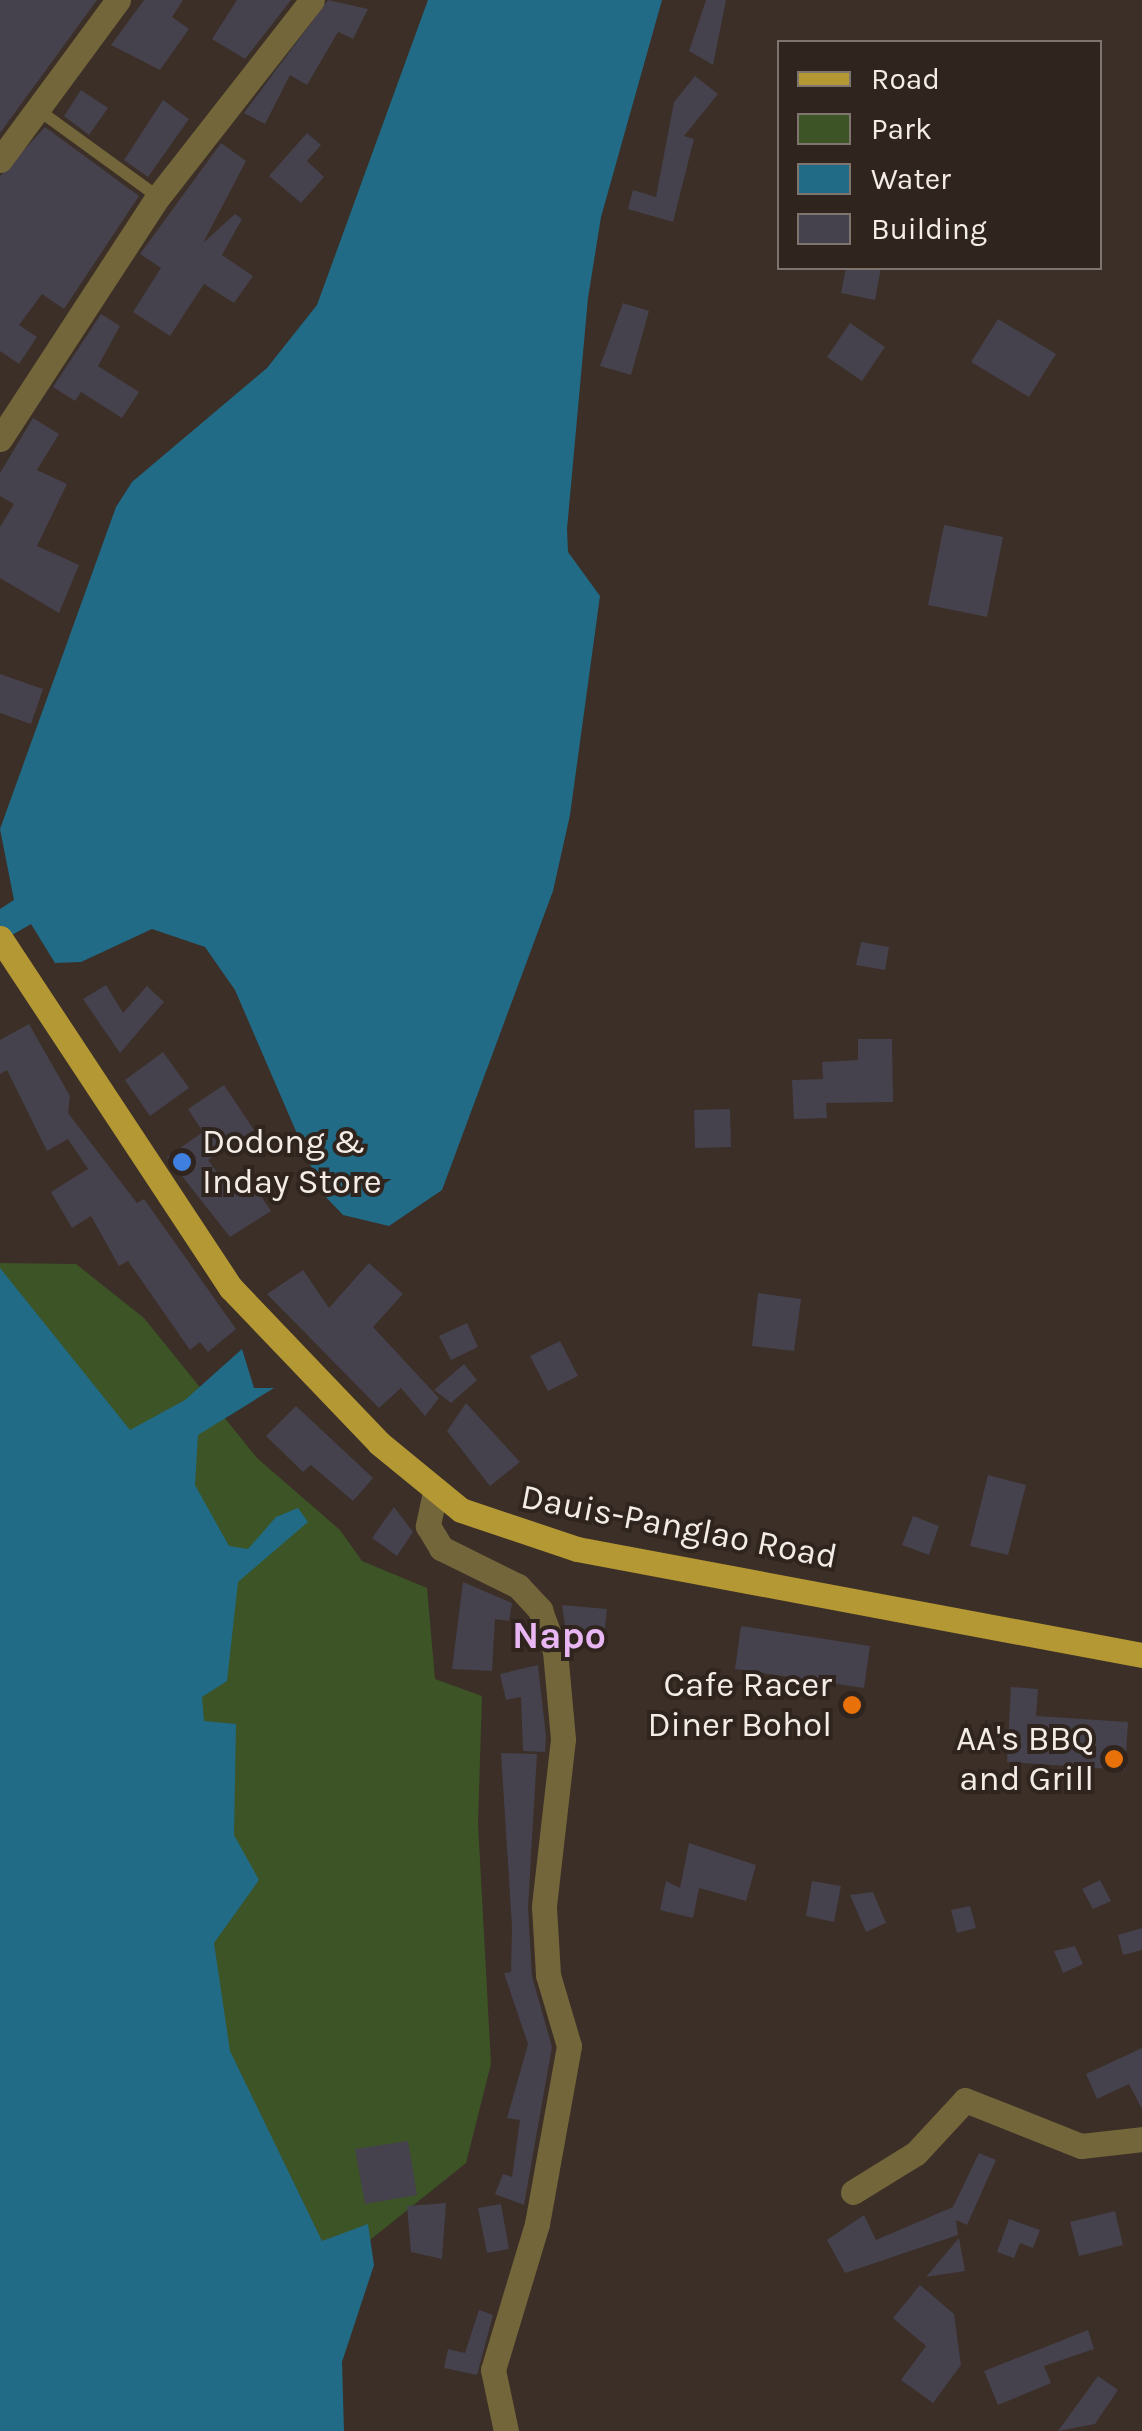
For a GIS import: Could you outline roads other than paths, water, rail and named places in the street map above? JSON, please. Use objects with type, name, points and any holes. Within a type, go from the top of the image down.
[{"type":"main road","name":"Dauis-Panglao Road","points":[[3,943],[210,1262],[313,1378],[436,1492],[529,1538],[1142,1655]]},
{"type":"street","points":[[0,160],[118,0]]},
{"type":"street","points":[[0,439],[158,198],[312,0]]},
{"type":"street","points":[[436,1492],[428,1526],[441,1548],[518,1586],[540,1610],[555,1652],[563,1740],[544,1907],[548,1975],[569,2046],[537,2224],[493,2370],[506,2431]]},
{"type":"street","points":[[853,2192],[916,2153],[965,2100],[1081,2146],[1142,2138]]},
{"type":"lane","points":[[37,109],[158,198]]},
{"type":"water","points":[[428,0],[662,0],[601,217],[588,298],[567,529],[568,552],[600,596],[570,815],[553,891],[442,1190],[389,1226],[343,1215],[323,1194],[235,990],[205,947],[152,929],[81,962],[55,963],[31,924],[0,942],[0,909],[14,900],[0,829],[116,507],[132,482],[267,368],[317,305]]},
{"type":"water","points":[[0,1268],[130,1430],[185,1400],[242,1349],[254,1388],[274,1388],[198,1435],[195,1485],[229,1546],[248,1549],[276,1517],[298,1508],[308,1522],[238,1582],[227,1681],[202,1697],[204,1721],[236,1724],[234,1835],[259,1880],[214,1943],[230,2051],[322,2241],[368,2224],[374,2265],[342,2362],[344,2431],[0,2431]]},
{"type":"place","name":"Dodong & Inday Store","points":[[182,1162]]},
{"type":"place","name":"Cafe Racer Diner Bohol","points":[[852,1705]]},
{"type":"place","name":"AA's BBQ and Grill","points":[[1114,1759]]},
{"type":"district","name":"Napo","points":[[559,1636]]}]
